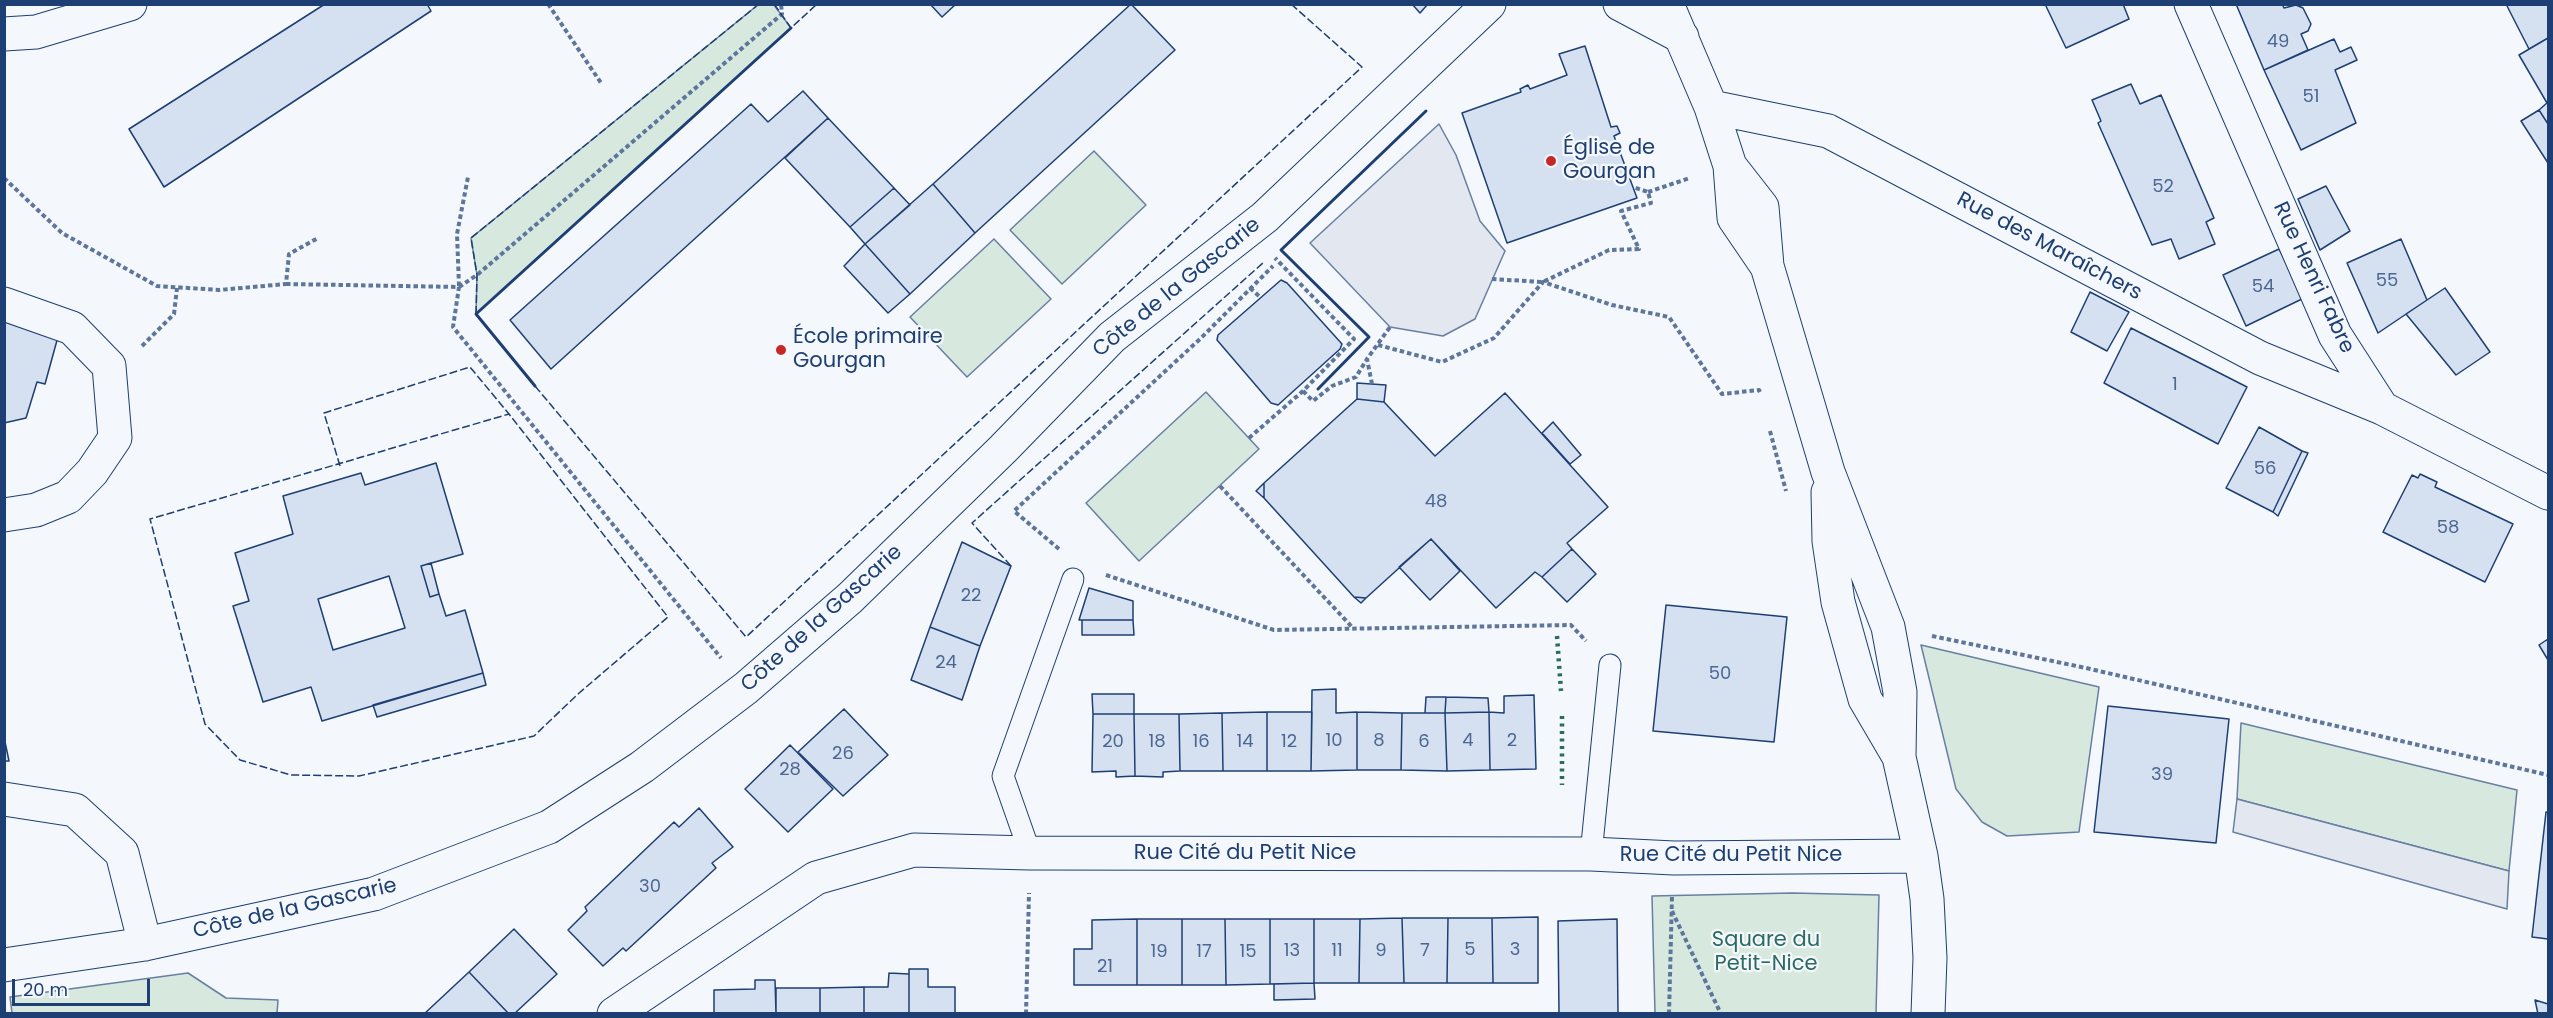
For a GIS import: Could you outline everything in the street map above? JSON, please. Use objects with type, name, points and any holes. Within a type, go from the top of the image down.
[{"type":"street","points":[[4,34],[36,32],[130,4]]},
{"type":"street","name":"Côte de la Gascarie","points":[[4,965],[145,944],[374,894],[549,827],[642,767],[746,688],[850,598],[1003,449],[1112,337],[1264,217],[1489,4]]},
{"type":"street","points":[[1620,4],[1682,37]]},
{"type":"street","points":[[1667,4],[1711,107],[1730,166],[1734,218],[1767,266],[1828,472],[1888,627],[1900,692],[1899,757],[1921,856],[1930,958],[1928,1014]]},
{"type":"street","name":"Rue Henri Fabre","points":[[2191,4],[2335,335],[2382,408]]},
{"type":"street","name":"Rue des Maraîchers","points":[[1711,107],[1828,131],[2260,358],[2382,408]]},
{"type":"street","points":[[4,304],[72,328],[109,366],[115,438],[92,472],[68,497],[36,510],[4,515]]},
{"type":"street","points":[[2382,408],[2548,493]]},
{"type":"street","points":[[1828,472],[1829,541],[1838,602],[1865,699],[1899,757]]},
{"type":"street","points":[[4,799],[75,810],[122,853],[145,944]]},
{"type":"street","name":"Rue Cité du Petit Nice","points":[[614,1014],[816,878],[914,850],[1030,853],[1592,854],[1674,858],[1921,856]]},
{"type":"lane","points":[[1030,853],[1003,776],[1076,573]]},
{"type":"lane","points":[[1592,854],[1610,665]]},
{"type":"path","points":[[548,4],[601,83]]},
{"type":"path","points":[[4,178],[62,233],[157,286],[219,290],[286,284],[459,286],[477,275],[782,14],[781,4]]},
{"type":"path","points":[[1633,187],[1648,192],[1699,176]]},
{"type":"path","points":[[468,177],[457,234],[459,286],[453,327],[746,688]]},
{"type":"path","points":[[1378,345],[1442,362],[1494,338],[1543,282],[1608,250],[1639,249],[1621,210],[1651,203],[1648,192]]},
{"type":"path","points":[[286,284],[289,254],[318,238]]},
{"type":"path","points":[[1249,438],[1303,391],[1354,339],[1278,262],[1200,339],[1014,511],[1076,573],[1274,630],[1571,625],[1610,665]]},
{"type":"path","points":[[1492,279],[1543,282],[1612,305],[1669,316],[1722,394],[1759,390],[1762,401]]},
{"type":"path","points":[[109,366],[148,342],[174,314],[177,288]]},
{"type":"path","points":[[1250,288],[1260,297]]},
{"type":"path","points":[[1303,391],[1313,401],[1332,386],[1356,377],[1390,327]]},
{"type":"path","points":[[1367,359],[1372,384]]},
{"type":"path","points":[[1768,424],[1789,502]]},
{"type":"path","points":[[1220,486],[1352,628]]},
{"type":"path","points":[[1888,627],[2086,668],[2548,775]]},
{"type":"path","points":[[1026,1014],[1030,853]]},
{"type":"path","points":[[1669,1014],[1674,858]]},
{"type":"path","points":[[1672,911],[1721,1014]]},
{"type":"green space","points":[[759,4],[774,5],[791,28],[476,314],[477,275],[471,238]]},
{"type":"green space","points":[[1094,151],[1146,205],[1062,284],[1010,230]]},
{"type":"green space","points":[[994,239],[1051,299],[967,377],[910,317]]},
{"type":"green space","points":[[1206,392],[1259,449],[1139,561],[1086,503]]},
{"type":"green space","points":[[1921,645],[2099,687],[2079,832],[2007,836],[1982,822],[1956,789]]},
{"type":"green space","points":[[2241,723],[2517,790],[2509,871],[2237,799]]},
{"type":"green space","name":"Square du Petit-Nice","points":[[1792,893],[1879,895],[1876,1013],[1655,1013],[1652,896]]},
{"type":"green space","points":[[188,973],[226,998],[278,1000],[277,1013],[12,1013],[10,997]]},
{"type":"shaded area","points":[[1439,124],[1456,155],[1480,221],[1505,251],[1475,319],[1443,336],[1390,327],[1310,243]]},
{"type":"shaded area","points":[[2237,799],[2509,871],[2507,909],[2233,832]]},
{"type":"building","points":[[325,4],[427,4],[431,11],[164,187],[129,129]]},
{"type":"building","points":[[930,4],[956,4],[942,17]]},
{"type":"building","points":[[1131,4],[1175,50],[975,233],[933,184]]},
{"type":"building","points":[[1412,4],[1428,4],[1420,13]]},
{"type":"building","points":[[2045,4],[2123,4],[2129,19],[2066,48]]},
{"type":"building","points":[[2236,4],[2282,4],[2284,8],[2296,5],[2303,8],[2311,24],[2308,31],[2301,34],[2308,50],[2264,70]]},
{"type":"building","points":[[2506,4],[2548,4],[2548,38],[2529,49]]},
{"type":"building","points":[[2548,38],[2548,102],[2547,103],[2519,55]]},
{"type":"building","points":[[2334,39],[2340,52],[2351,47],[2357,60],[2335,70],[2356,123],[2301,150],[2264,70]]},
{"type":"building","name":"Église de Gourgan","points":[[1585,46],[1611,127],[1617,126],[1620,133],[1614,136],[1637,198],[1507,243],[1462,113],[1521,92],[1520,89],[1528,85],[1530,89],[1567,75],[1559,54]]},
{"type":"building","points":[[2131,84],[2140,104],[2161,95],[2214,218],[2206,222],[2215,244],[2179,259],[2171,239],[2152,245],[2098,123],[2101,121],[2092,100]]},
{"type":"building","points":[[803,91],[828,118],[551,369],[510,320],[751,104],[768,122]]},
{"type":"building","points":[[2548,102],[2548,124],[2539,110]]},
{"type":"building","points":[[2539,110],[2548,124],[2548,163],[2521,121]]},
{"type":"building","points":[[828,118],[894,188],[850,227],[785,158]]},
{"type":"building","points":[[933,184],[975,233],[910,294],[865,244]]},
{"type":"building","points":[[2326,186],[2350,231],[2320,250],[2298,199]]},
{"type":"building","points":[[894,188],[910,205],[865,244],[850,227]]},
{"type":"building","points":[[2401,239],[2427,300],[2378,333],[2347,263]]},
{"type":"building","points":[[865,244],[910,294],[888,313],[844,266]]},
{"type":"building","points":[[2279,249],[2304,298],[2246,326],[2223,275]]},
{"type":"building","points":[[1281,280],[1287,283],[1342,344],[1340,349],[1278,405],[1271,403],[1217,340],[1218,335]]},
{"type":"building","points":[[2445,288],[2490,352],[2456,375],[2406,314]]},
{"type":"building","points":[[2090,292],[2129,312],[2107,351],[2071,332]]},
{"type":"building","points":[[4,316],[59,333],[45,384],[37,382],[26,418],[4,423]]},
{"type":"building","points":[[2131,328],[2247,387],[2218,444],[2104,383]]},
{"type":"building","points":[[1357,383],[1386,385],[1384,402],[1357,399]]},
{"type":"building","points":[[1505,393],[1608,507],[1567,543],[1572,549],[1542,577],[1535,572],[1496,608],[1431,539],[1366,598],[1354,597],[1264,498],[1264,483],[1357,399],[1384,402],[1435,456]]},
{"type":"building","points":[[1553,422],[1581,455],[1570,464],[1542,433]]},
{"type":"building","points":[[2259,427],[2302,451],[2273,512],[2226,488]]},
{"type":"building","points":[[2302,451],[2308,453],[2278,516],[2273,512]]},
{"type":"building","points":[[436,463],[463,554],[421,566],[430,597],[439,594],[446,616],[465,610],[483,673],[322,721],[311,687],[263,702],[233,606],[249,601],[235,553],[293,534],[283,496],[361,473],[365,485]],"holes":[[[389,576],[405,628],[333,650],[318,599]]]},
{"type":"building","points":[[2420,474],[2437,482],[2435,487],[2513,524],[2485,582],[2383,532],[2412,475],[2418,478]]},
{"type":"building","points":[[1264,483],[1264,498],[1256,491]]},
{"type":"building","points":[[1431,539],[1460,571],[1430,600],[1399,567]]},
{"type":"building","points":[[962,542],[1011,566],[980,646],[930,627]]},
{"type":"building","points":[[1572,549],[1596,574],[1567,602],[1542,577]]},
{"type":"building","points":[[431,563],[439,594],[430,597],[421,566]]},
{"type":"building","points":[[1089,588],[1133,601],[1133,620],[1079,620]]},
{"type":"building","points":[[1354,597],[1366,598],[1361,603]]},
{"type":"building","points":[[1666,605],[1787,617],[1774,742],[1653,731]]},
{"type":"building","points":[[1082,620],[1133,620],[1134,635],[1082,635]]},
{"type":"building","points":[[930,627],[980,646],[962,700],[911,680]]},
{"type":"building","points":[[2548,639],[2548,660],[2539,645]]},
{"type":"building","points":[[483,673],[486,685],[377,717],[373,705]]},
{"type":"building","points":[[1336,689],[1336,713],[1357,712],[1357,770],[1311,771],[1312,690]]},
{"type":"building","points":[[1092,694],[1134,694],[1134,714],[1093,714]]},
{"type":"building","points":[[1534,695],[1536,769],[1490,770],[1489,712],[1504,713],[1504,696]]},
{"type":"building","points":[[1426,697],[1446,697],[1445,713],[1425,713]]},
{"type":"building","points":[[1446,697],[1488,698],[1489,712],[1445,713]]},
{"type":"building","points":[[2108,706],[2229,719],[2216,843],[2094,832]]},
{"type":"building","points":[[844,709],[888,755],[843,796],[798,752]]},
{"type":"building","points":[[1267,712],[1312,712],[1311,771],[1267,771]]},
{"type":"building","points":[[1267,712],[1267,771],[1223,771],[1222,713]]},
{"type":"building","points":[[1357,712],[1402,713],[1401,770],[1357,770]]},
{"type":"building","points":[[1489,712],[1490,770],[1447,771],[1445,713]]},
{"type":"building","points":[[1222,713],[1223,771],[1180,771],[1179,714]]},
{"type":"building","points":[[1402,713],[1445,713],[1447,771],[1401,770]]},
{"type":"building","points":[[1093,714],[1134,714],[1135,776],[1116,777],[1116,771],[1092,772]]},
{"type":"building","points":[[1134,714],[1179,714],[1180,771],[1163,772],[1163,777],[1135,776]]},
{"type":"building","points":[[4,737],[9,761],[4,761]]},
{"type":"building","points":[[790,745],[833,789],[788,832],[745,789]]},
{"type":"building","points":[[699,808],[733,847],[712,863],[716,868],[626,951],[623,948],[603,966],[568,930],[587,911],[585,907],[674,822],[679,827]]},
{"type":"building","points":[[2546,812],[2548,812],[2548,939],[2532,937]]},
{"type":"building","points":[[1538,917],[1538,983],[1493,983],[1492,918]]},
{"type":"building","points":[[1402,918],[1404,983],[1359,983],[1360,919]]},
{"type":"building","points":[[1402,918],[1448,918],[1447,983],[1404,983]]},
{"type":"building","points":[[1448,918],[1492,918],[1493,983],[1447,983]]},
{"type":"building","points":[[1137,919],[1182,919],[1182,985],[1137,985]]},
{"type":"building","points":[[1137,919],[1137,985],[1074,985],[1074,949],[1092,949],[1092,920]]},
{"type":"building","points":[[1182,919],[1225,919],[1226,985],[1182,985]]},
{"type":"building","points":[[1225,919],[1270,919],[1270,984],[1226,985]]},
{"type":"building","points":[[1270,919],[1314,919],[1314,983],[1270,984]]},
{"type":"building","points":[[1314,919],[1360,919],[1359,983],[1314,983]]},
{"type":"building","points":[[1617,919],[1618,1014],[1559,1014],[1558,921]]},
{"type":"building","points":[[514,929],[557,974],[514,1014],[509,1014],[469,972]]},
{"type":"building","points":[[909,969],[928,969],[928,987],[955,987],[955,1014],[909,1014]]},
{"type":"building","points":[[469,972],[509,1014],[424,1014]]},
{"type":"building","points":[[889,973],[909,974],[909,1014],[864,1014],[864,987],[888,987]]},
{"type":"building","points":[[755,980],[775,980],[776,1014],[714,1014],[714,990],[755,989]]},
{"type":"building","points":[[1314,983],[1315,999],[1274,1000],[1274,984]]},
{"type":"building","points":[[864,987],[864,1014],[820,1014],[820,988]]},
{"type":"building","points":[[776,988],[820,988],[820,1014],[776,1014]]},
{"type":"building","points":[[2535,1000],[2548,1004],[2548,1014],[2538,1014]]},
{"type":"hedge","points":[[1557,636],[1561,691]]},
{"type":"hedge","points":[[1562,716],[1562,785]]},
{"type":"fence","points":[[476,314],[477,275],[471,238],[759,4]]},
{"type":"fence","points":[[774,4],[791,28],[817,4]]},
{"type":"fence","points":[[535,386],[746,637],[1362,67],[1291,4]]},
{"type":"fence","points":[[1011,566],[972,523],[1264,262]]},
{"type":"fence","points":[[340,466],[324,413],[470,367],[509,414],[668,617],[578,694],[534,736],[359,776],[291,775],[240,760],[205,724],[150,519],[509,414]]},
{"type":"wall","points":[[535,386],[476,314],[791,28]]},
{"type":"wall","points":[[1318,389],[1369,337],[1281,250],[1426,111]]},
{"type":"place","name":"Église de Gourgan","points":[[1551,161]]},
{"type":"place","name":"École primaire Gourgan","points":[[781,350]]}]
